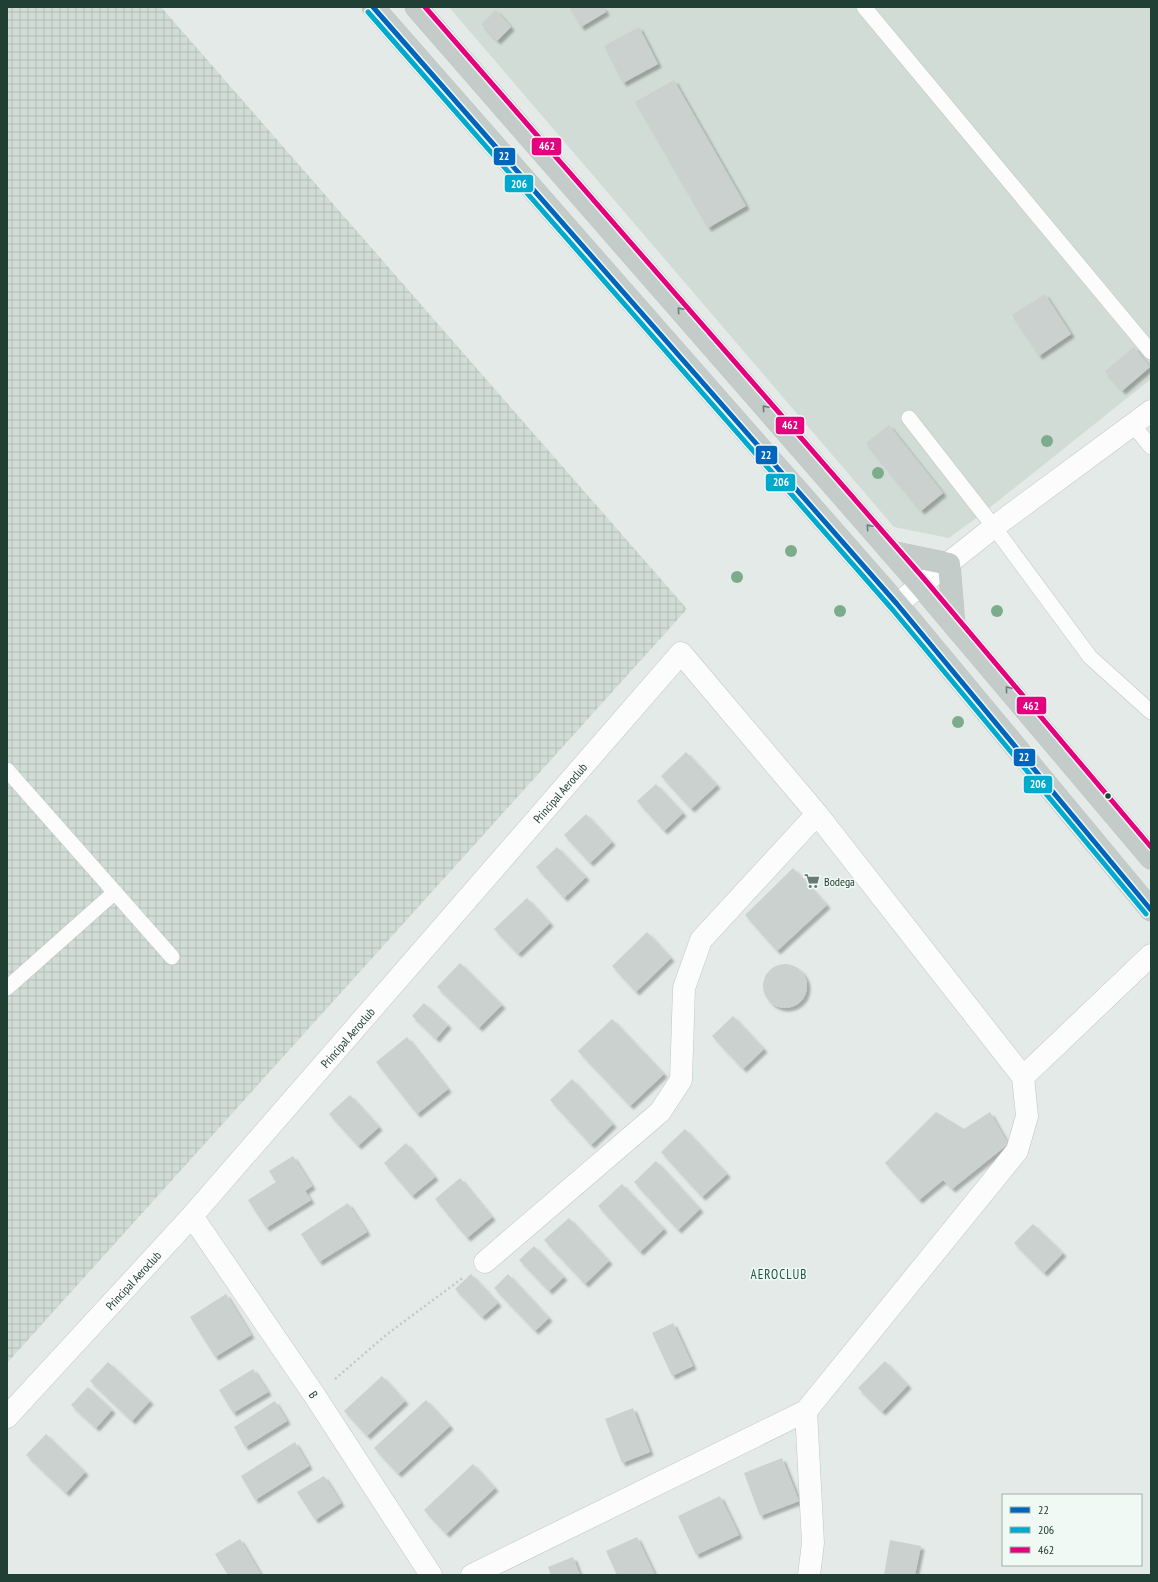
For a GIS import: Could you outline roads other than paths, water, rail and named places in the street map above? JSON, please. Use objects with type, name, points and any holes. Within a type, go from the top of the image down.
[{"type":"highway","points":[[373,7],[897,604],[1151,910]]},
{"type":"highway","points":[[416,7],[891,552],[1151,858]]},
{"type":"highway","points":[[891,552],[949,564],[954,625]]},
{"type":"street","points":[[897,604],[994,527],[1151,411]]},
{"type":"street","name":"Principal Aeroclub","points":[[7,1417],[192,1216],[681,653],[817,814]]},
{"type":"street","points":[[472,1575],[806,1411],[1018,1151],[1027,1116],[1023,1077],[817,814],[701,940],[684,988],[681,1080],[660,1112],[485,1262]]},
{"type":"street","points":[[1023,1077],[1151,956]]},
{"type":"street","name":"B","points":[[192,1216],[315,1396],[431,1575]]},
{"type":"street","points":[[806,1411],[813,1543],[809,1575]]},
{"type":"lane","points":[[864,7],[1151,352]]},
{"type":"lane","points":[[909,418],[994,527],[1090,657],[1151,712]]},
{"type":"lane","points":[[1133,425],[1151,448]]},
{"type":"lane","points":[[7,770],[172,957]]},
{"type":"lane","points":[[7,988],[116,892]]},
{"type":"place","name":"Bodega","points":[[812,881]]},
{"type":"district","name":"AEROCLUB","points":[[779,1274]]}]
